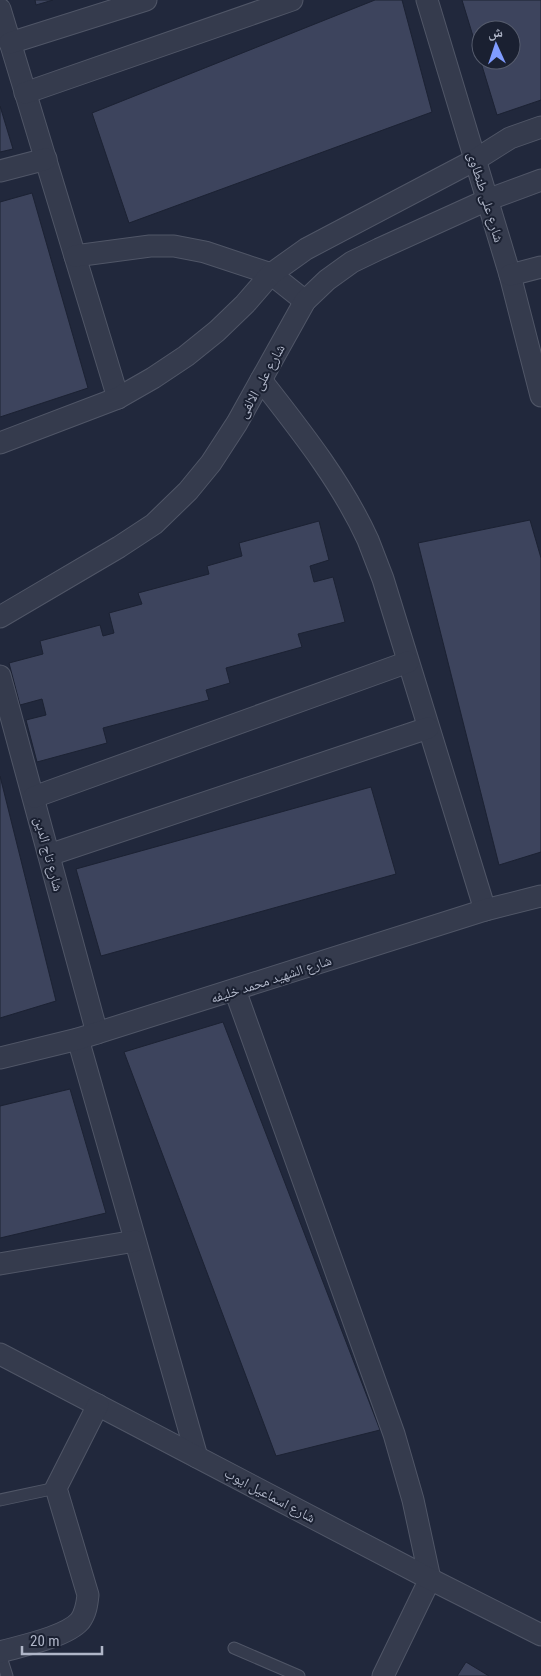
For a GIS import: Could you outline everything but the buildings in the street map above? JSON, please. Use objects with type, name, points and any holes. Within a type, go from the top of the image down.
[{"type":"street","points":[[10,43],[146,0]]},
{"type":"street","points":[[26,93],[292,0]]},
{"type":"street","name":"شارع على طنطاوى","points":[[427,0],[510,275],[541,396]]},
{"type":"street","points":[[0,9],[118,398]]},
{"type":"street","points":[[0,443],[118,398],[153,378],[194,350],[245,304],[272,274],[306,249],[475,160],[510,138],[541,127]]},
{"type":"street","points":[[0,171],[46,159]]},
{"type":"street","name":"شارع على الالفى","points":[[0,617],[119,547],[154,524],[188,491],[211,463],[238,423],[305,301],[327,280],[352,262],[487,200],[541,180]]},
{"type":"street","points":[[76,256],[150,246],[174,246],[204,252],[272,274],[305,301]]},
{"type":"street","points":[[510,275],[541,267]]},
{"type":"street","points":[[261,380],[305,436],[349,504],[368,540],[383,579],[486,910]]},
{"type":"street","points":[[34,797],[408,662]]},
{"type":"street","name":"شارع تاج الدين","points":[[0,676],[49,855],[88,1036],[136,1241],[197,1457]]},
{"type":"street","points":[[49,855],[428,728]]},
{"type":"street","name":"شارع الشهيد محمد خليفه","points":[[0,1058],[88,1036],[486,910],[541,896]]},
{"type":"street","points":[[235,990],[394,1434],[413,1500],[430,1579],[383,1676]]},
{"type":"street","points":[[0,1264],[136,1241]]},
{"type":"street","name":"شارع اسماعيل ايوب","points":[[0,1354],[541,1635]]},
{"type":"street","points":[[0,1653],[70,1629],[80,1620],[86,1608],[88,1595],[56,1488],[98,1405]]},
{"type":"lane","points":[[0,1500],[56,1488]]},
{"type":"lane","points":[[234,1648],[299,1676]]},
{"type":"lane","points":[[0,1653],[7,1676]]}]
